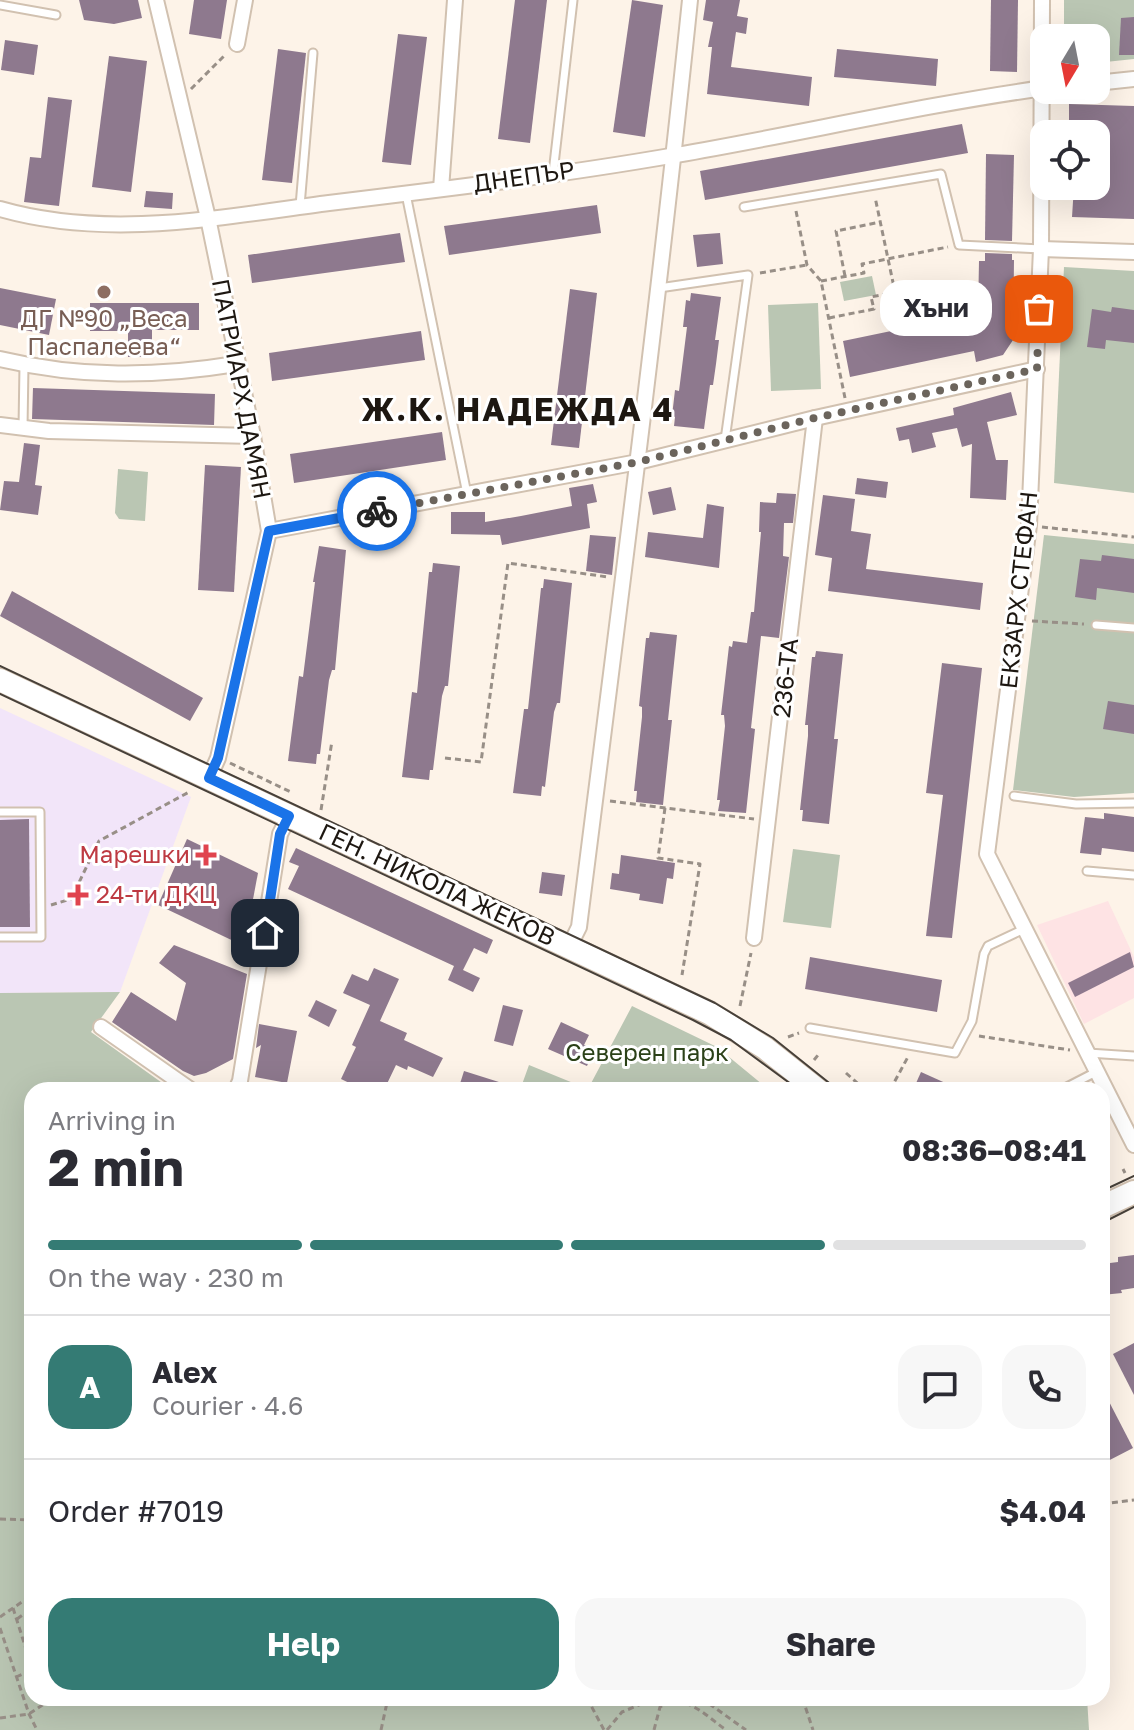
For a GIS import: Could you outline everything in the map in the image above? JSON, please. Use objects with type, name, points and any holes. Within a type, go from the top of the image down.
[{"type":"street","name":"ПАТРИАРХ ДАМЯН","points":[[156,0],[208,218],[253,436],[269,531],[218,758],[209,778]]},
{"type":"street","points":[[237,44],[245,0]]},
{"type":"street","points":[[441,189],[455,0]]},
{"type":"street","points":[[569,947],[579,927],[624,579],[690,0]]},
{"type":"street","name":"ЕКЗАРХ СТЕФАН","points":[[1042,0],[1042,24]]},
{"type":"street","points":[[1110,82],[1134,79]]},
{"type":"street","name":"ДНЕПЪР","points":[[0,209],[76,223],[159,223],[208,218],[674,156],[1030,90]]},
{"type":"street","name":"ЕКЗАРХ СТЕФАН","points":[[1043,104],[1041,249],[1029,525],[987,854],[1101,1082]]},
{"type":"street","points":[[1041,249],[1134,252]]},
{"type":"street","points":[[0,359],[97,374],[137,375],[182,373],[236,364]]},
{"type":"street","points":[[269,531],[638,462],[848,410],[1037,369]]},
{"type":"street","name":"236-ТА","points":[[754,938],[815,418]]},
{"type":"street","points":[[0,425],[49,431],[253,436]]},
{"type":"street","name":"ГЕН. НИКОЛА ЖЕКОВ","points":[[0,680],[209,778],[291,804],[569,947],[709,1013],[765,1048],[808,1082]]},
{"type":"street","points":[[240,1082],[280,834],[291,804]]},
{"type":"street","points":[[101,1027],[180,1082]]},
{"type":"street","name":"ЕКЗАРХ СТЕФАН","points":[[1110,1099],[1134,1145]]},
{"type":"street","points":[[1110,1198],[1128,1178]]},
{"type":"lane","points":[[553,173],[573,0]]},
{"type":"lane","points":[[0,5],[56,15]]},
{"type":"lane","points":[[300,207],[313,53]]},
{"type":"lane","points":[[744,207],[941,174],[959,245],[1041,249]]},
{"type":"lane","points":[[406,194],[467,494]]},
{"type":"lane","points":[[659,288],[748,275],[725,440]]},
{"type":"lane","points":[[23,428],[24,365]]},
{"type":"lane","points":[[1096,625],[1134,628]]},
{"type":"lane","points":[[1014,796],[1076,804],[1134,803]]},
{"type":"lane","points":[[0,812],[40,812],[41,908],[41,937],[0,937]]},
{"type":"lane","points":[[1087,871],[1134,875]]},
{"type":"lane","points":[[810,1028],[955,1053],[967,1034],[988,946],[1026,929]]},
{"type":"lane","points":[[1087,1053],[1134,1056]]},
{"type":"lane","points":[[1077,1082],[1096,1072]]},
{"type":"path","points":[[180,100],[237,44]]},
{"type":"path","points":[[829,318],[874,309],[871,297],[895,292],[873,186]]},
{"type":"path","points":[[794,199],[807,265],[821,281],[848,410]]},
{"type":"path","points":[[845,276],[836,231],[880,222]]},
{"type":"path","points":[[821,281],[864,273],[862,264],[959,245]]},
{"type":"path","points":[[748,275],[807,265]]},
{"type":"path","points":[[1029,525],[1134,537]]},
{"type":"path","points":[[445,758],[481,762],[508,563],[624,579]]},
{"type":"path","points":[[1017,619],[1096,625]]},
{"type":"path","points":[[322,807],[332,741]]},
{"type":"path","points":[[230,763],[291,804]]},
{"type":"path","points":[[41,908],[71,899],[99,841],[189,792]]},
{"type":"path","points":[[595,799],[769,821]]},
{"type":"path","points":[[665,808],[658,858],[700,864],[682,975]]},
{"type":"path","points":[[740,1006],[754,938]]},
{"type":"path","points":[[967,1034],[1087,1053]]},
{"type":"path","points":[[895,1082],[915,1046]]},
{"type":"path","points":[[814,1060],[818,1055]]},
{"type":"path","points":[[846,1073],[856,1082]]},
{"type":"path","points":[[1110,1503],[1134,1500]]},
{"type":"path","points":[[0,1519],[24,1520]]},
{"type":"path","points":[[0,1617],[24,1600]]},
{"type":"path","points":[[13,1608],[24,1642]]},
{"type":"path","points":[[17,1619],[24,1614]]},
{"type":"path","points":[[0,1628],[24,1700]]},
{"type":"path","points":[[16,1677],[24,1673]]},
{"type":"path","points":[[26,1706],[37,1730]]},
{"type":"path","points":[[0,1718],[29,1714],[41,1706]]},
{"type":"path","points":[[381,1730],[386,1706]]},
{"type":"path","points":[[592,1706],[605,1730],[622,1712],[637,1706]]},
{"type":"path","points":[[654,1730],[663,1706]]},
{"type":"path","points":[[692,1706],[726,1730]]},
{"type":"path","points":[[712,1706],[746,1730]]},
{"type":"path","points":[[805,1706],[813,1730]]},
{"type":"shaded area","name":"24-ти ДКЦ","points":[[0,708],[191,797],[120,992],[0,993]]},
{"type":"shaded area","points":[[1108,901],[1134,957],[1134,998],[1084,1024],[1037,925]]},
{"type":"green space","points":[[1064,0],[1134,0],[1134,59],[1110,62],[1110,24],[1064,24]]},
{"type":"green space","points":[[1064,267],[1134,271],[1134,493],[1054,483]]},
{"type":"green space","points":[[872,276],[876,295],[844,301],[840,282]]},
{"type":"green space","points":[[818,303],[821,389],[771,391],[768,305]]},
{"type":"green space","points":[[118,469],[148,472],[145,521],[119,519],[115,513]]},
{"type":"green space","points":[[1044,535],[1134,544],[1134,793],[1074,797],[1013,790]]},
{"type":"green space","points":[[793,849],[840,855],[831,928],[783,922]]},
{"type":"green space","points":[[120,992],[91,1032],[161,1082],[24,1082],[24,1706],[1088,1706],[1089,1730],[0,1730],[0,993]]},
{"type":"green space","name":"Северен парк","points":[[632,1006],[717,1047],[759,1082],[592,1082]]},
{"type":"green space","name":"Северен парк","points":[[529,1065],[571,1082],[523,1082]]},
{"type":"building","points":[[79,0],[138,0],[142,18],[114,24],[84,20]]},
{"type":"building","points":[[194,0],[227,0],[221,39],[189,34]]},
{"type":"building","points":[[515,0],[547,0],[530,143],[498,139]]},
{"type":"building","points":[[632,0],[663,5],[645,137],[613,132]]},
{"type":"building","points":[[706,0],[740,0],[737,16],[748,18],[746,34],[736,32],[731,67],[812,77],[809,106],[707,94],[712,47],[708,47],[713,22],[703,20]]},
{"type":"building","points":[[991,0],[1018,0],[1017,72],[990,71]]},
{"type":"building","points":[[1134,17],[1134,55],[1119,55],[1121,18]]},
{"type":"building","points":[[398,34],[427,37],[411,165],[382,162]]},
{"type":"building","points":[[5,40],[38,45],[34,75],[1,70]]},
{"type":"building","points":[[278,49],[306,53],[292,183],[262,180]]},
{"type":"building","points":[[837,49],[938,59],[936,86],[834,77]]},
{"type":"building","points":[[109,56],[147,61],[131,192],[92,187]]},
{"type":"building","points":[[48,97],[72,100],[59,206],[24,202],[30,157],[41,158]]},
{"type":"building","points":[[1069,104],[1134,106],[1134,219],[1072,217],[1073,200],[1110,200],[1110,120],[1069,120]]},
{"type":"building","points":[[962,124],[968,153],[705,200],[700,171]]},
{"type":"building","points":[[986,154],[1014,155],[1012,241],[985,240]]},
{"type":"building","points":[[146,191],[173,193],[172,209],[144,207]]},
{"type":"building","points":[[597,205],[601,233],[449,255],[444,226]]},
{"type":"building","points":[[400,233],[405,262],[252,283],[248,255]]},
{"type":"building","points":[[720,233],[723,264],[697,267],[693,235]]},
{"type":"building","points":[[985,253],[1012,254],[1014,260],[1013,340],[1003,355],[976,362],[974,351],[850,377],[843,341],[978,313],[979,261],[985,261]]},
{"type":"building","points":[[0,288],[56,299],[49,335],[0,325]]},
{"type":"building","points":[[570,289],[597,293],[579,448],[551,445]]},
{"type":"building","points":[[691,293],[721,297],[715,340],[719,340],[716,364],[704,429],[674,426],[675,417],[672,416],[675,390],[679,391],[687,327],[683,327],[686,300],[690,301]]},
{"type":"building","points":[[90,303],[199,303],[199,330],[152,330],[152,357],[128,357],[128,331],[90,331]]},
{"type":"building","points":[[1112,307],[1134,310],[1134,343],[1106,340],[1105,349],[1087,347],[1092,309],[1111,312]]},
{"type":"building","points":[[421,331],[425,360],[272,381],[269,353]]},
{"type":"building","points":[[33,388],[215,394],[214,425],[32,419]]},
{"type":"building","points":[[1011,392],[1017,415],[987,422],[996,460],[1008,460],[1006,500],[970,498],[972,444],[962,447],[957,428],[932,433],[936,447],[912,453],[909,439],[899,441],[896,428],[954,415],[953,408]]},
{"type":"building","points":[[442,432],[446,460],[294,483],[290,454]]},
{"type":"building","points":[[24,443],[40,445],[35,485],[42,486],[38,515],[0,510],[4,481],[19,482]]},
{"type":"building","points":[[205,465],[241,467],[234,592],[198,590]]},
{"type":"building","points":[[857,478],[888,482],[886,498],[855,494]]},
{"type":"building","points":[[593,484],[597,502],[587,504],[590,528],[502,545],[500,535],[451,534],[451,512],[485,512],[485,522],[572,506],[569,488]]},
{"type":"building","points":[[671,487],[676,510],[653,515],[648,492]]},
{"type":"building","points":[[777,493],[796,494],[793,523],[784,523],[783,556],[789,557],[779,638],[761,636],[746,813],[718,811],[725,726],[724,715],[721,715],[729,646],[732,647],[733,641],[747,643],[751,612],[754,612],[761,532],[760,502],[776,503]]},
{"type":"building","points":[[823,495],[855,499],[851,531],[871,534],[866,569],[983,583],[980,610],[828,591],[832,558],[815,555]]},
{"type":"building","points":[[707,504],[724,507],[719,568],[645,557],[648,532],[703,538]]},
{"type":"building","points":[[590,535],[616,537],[612,575],[586,571]]},
{"type":"building","points":[[319,546],[346,550],[335,670],[332,670],[329,680],[320,754],[317,754],[316,764],[288,761],[299,676],[303,677]]},
{"type":"building","points":[[1102,555],[1134,559],[1134,593],[1097,588],[1096,600],[1075,597],[1080,559],[1101,561]]},
{"type":"building","points":[[433,563],[460,566],[448,686],[445,686],[442,696],[433,770],[430,770],[429,780],[402,777],[412,692],[417,693],[429,572],[432,572]]},
{"type":"building","points":[[544,579],[572,583],[560,703],[557,703],[554,712],[545,787],[542,786],[541,796],[513,793],[524,709],[528,709]]},
{"type":"building","points":[[12,591],[203,698],[190,721],[0,616]]},
{"type":"building","points":[[650,632],[677,635],[663,805],[636,802],[637,791],[634,791],[642,717],[642,707],[639,706],[646,638],[649,638]]},
{"type":"building","points":[[816,651],[843,654],[829,824],[802,821],[803,810],[800,810],[808,736],[808,725],[805,725],[812,657],[815,657]]},
{"type":"building","points":[[942,663],[982,668],[952,938],[926,936],[943,795],[926,793]]},
{"type":"building","points":[[1108,701],[1134,705],[1134,734],[1103,729]]},
{"type":"building","points":[[1104,813],[1134,817],[1134,852],[1102,848],[1101,855],[1080,853],[1085,817],[1104,819]]},
{"type":"building","points":[[29,819],[30,927],[0,927],[0,820]]},
{"type":"building","points":[[187,839],[258,873],[244,946],[158,905]]},
{"type":"building","points":[[296,848],[493,940],[487,954],[474,948],[463,970],[480,978],[473,992],[448,980],[454,966],[288,889],[299,866],[289,862]]},
{"type":"building","points":[[621,855],[675,863],[673,879],[667,878],[663,904],[639,900],[640,894],[610,889],[612,873],[619,874]]},
{"type":"building","points":[[542,872],[565,875],[562,896],[539,893]]},
{"type":"building","points":[[275,930],[295,933],[292,952],[272,948]]},
{"type":"building","points":[[174,945],[247,974],[233,1059],[194,1076],[112,1022],[131,992],[176,1021],[186,983],[159,963]]},
{"type":"building","points":[[1130,952],[1134,967],[1075,997],[1068,983]]},
{"type":"building","points":[[810,957],[942,980],[937,1012],[805,989]]},
{"type":"building","points":[[374,968],[399,979],[380,1021],[407,1033],[404,1040],[443,1058],[433,1077],[408,1066],[407,1070],[396,1065],[388,1082],[347,1082],[341,1079],[370,1005],[343,993],[352,974],[368,981]]},
{"type":"building","points":[[316,1000],[337,1010],[329,1027],[308,1016]]},
{"type":"building","points":[[503,1005],[523,1010],[513,1046],[494,1041]]},
{"type":"building","points":[[561,1022],[589,1035],[584,1045],[594,1049],[587,1066],[548,1049]]},
{"type":"building","points":[[259,1024],[297,1031],[287,1082],[255,1077],[261,1045],[256,1048]]},
{"type":"building","points":[[464,1071],[499,1082],[461,1082]]},
{"type":"building","points":[[921,1072],[943,1082],[917,1082]]},
{"type":"building","points":[[1134,1255],[1134,1288],[1110,1294],[1110,1263],[1118,1262],[1118,1257]]},
{"type":"building","points":[[1134,1343],[1134,1395],[1113,1354]]},
{"type":"building","points":[[1110,1403],[1133,1448],[1110,1460]]},
{"type":"tram line","points":[[0,666],[715,1003],[773,1038],[828,1082]]},
{"type":"tram line","points":[[0,694],[693,1020],[731,1040],[788,1082]]},
{"type":"tram line","points":[[1110,1187],[1134,1176]]},
{"type":"tram line","points":[[1110,1219],[1134,1207]]},
{"type":"way so far","points":[[377,511],[638,462],[815,418],[1037,369],[1039,309]]},
{"type":"place","name":"ДГ №90 „Веса Паспалеева“","points":[[104,292]]},
{"type":"place","name":"Хъни","points":[[1039,309]]},
{"type":"place","name":"Марешки","points":[[206,855]]},
{"type":"place","name":"24-ти ДКЦ","points":[[78,895]]},
{"type":"district","name":"Ж.К. НАДЕЖДА 4","points":[[518,410]]},
{"type":"route","points":[[265,933],[280,834],[289,816],[209,778],[218,758],[269,531],[377,511]]}]
